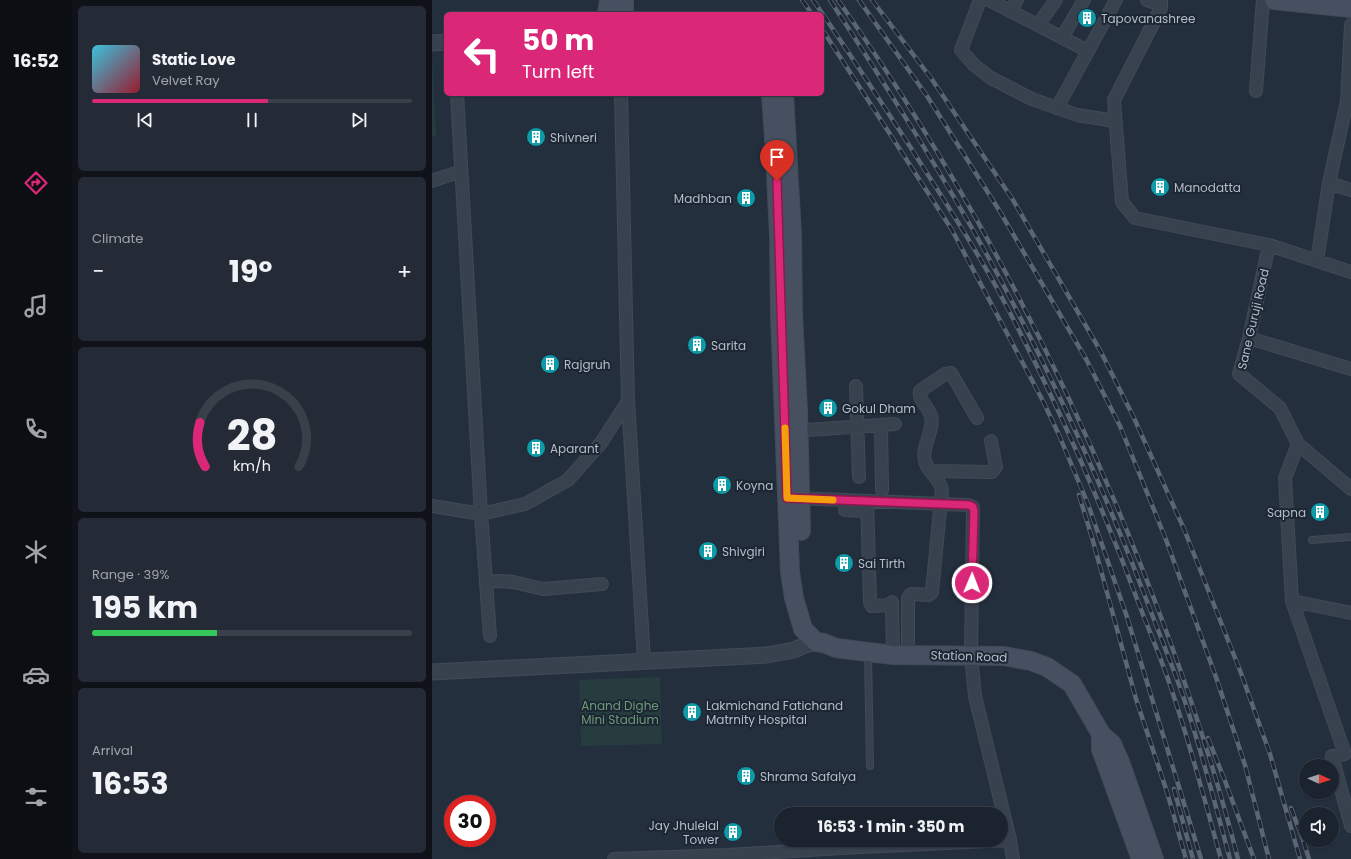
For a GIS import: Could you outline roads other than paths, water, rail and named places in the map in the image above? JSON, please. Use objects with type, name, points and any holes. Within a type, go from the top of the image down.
[{"type":"main road","points":[[607,12],[608,0]]},
{"type":"main road","points":[[624,0],[624,12]]},
{"type":"main road","points":[[1274,0],[1351,8]]},
{"type":"main road","points":[[771,96],[782,153]]},
{"type":"main road","points":[[784,96],[782,153],[786,235],[787,315],[796,572],[814,626],[816,642]]},
{"type":"main road","name":"Station Road","points":[[816,642],[824,643],[836,648],[901,655],[1004,656],[1031,661],[1047,667],[1072,684],[1101,734],[1101,749],[1131,812],[1141,859]]},
{"type":"main road","points":[[1131,812],[1154,859]]},
{"type":"street","points":[[598,0],[601,12]]},
{"type":"street","points":[[980,0],[961,50],[974,65],[991,78],[1032,99],[1077,115],[1116,122]]},
{"type":"street","points":[[989,0],[1088,51]]},
{"type":"street","points":[[1010,11],[1017,0]]},
{"type":"street","points":[[1038,25],[1056,0]]},
{"type":"street","points":[[1062,38],[1084,0]]},
{"type":"street","points":[[1057,108],[1116,0]]},
{"type":"street","points":[[1147,0],[1153,2],[1154,0]]},
{"type":"street","points":[[1161,0],[1161,8],[1114,100],[1122,202],[1135,218],[1269,245],[1351,272]]},
{"type":"street","points":[[1256,91],[1263,0]]},
{"type":"street","points":[[1317,261],[1330,183],[1347,101],[1351,24]]},
{"type":"street","points":[[432,43],[444,42]]},
{"type":"street","points":[[457,96],[481,514],[490,636]]},
{"type":"street","points":[[621,96],[628,402],[644,660]]},
{"type":"street","points":[[432,181],[461,171]]},
{"type":"street","points":[[1330,183],[1351,190]]},
{"type":"street","name":"Sane Guruji Road","points":[[1269,245],[1249,338],[1239,374],[1280,408],[1298,444],[1351,488]]},
{"type":"street","points":[[1249,338],[1351,368]]},
{"type":"street","points":[[901,655],[908,598],[911,594],[929,595],[932,592],[940,504],[941,485],[938,479],[930,471],[925,460],[924,448],[931,430],[932,420],[931,414],[919,397],[920,391],[946,374],[951,374],[977,418]]},
{"type":"street","points":[[856,386],[859,477]]},
{"type":"street","points":[[432,506],[481,514],[525,504],[568,480],[601,443],[628,402]]},
{"type":"street","points":[[792,431],[895,424]]},
{"type":"street","points":[[881,425],[882,490]]},
{"type":"street","points":[[930,471],[992,472],[996,467],[991,441]]},
{"type":"street","points":[[1298,444],[1285,478],[1292,601],[1348,753],[1332,756],[1351,826]]},
{"type":"street","points":[[794,498],[867,506],[940,504],[969,505],[973,507],[971,655],[976,696],[1010,840],[1013,859]]},
{"type":"street","points":[[845,510],[867,506]]},
{"type":"street","points":[[867,506],[870,604],[872,606],[892,604],[901,655]]},
{"type":"street","points":[[486,582],[513,582],[542,589],[602,584]]},
{"type":"street","points":[[1292,601],[1351,613]]},
{"type":"street","points":[[432,672],[773,654],[794,650],[816,642]]},
{"type":"street","points":[[614,859],[842,853],[1010,840]]},
{"type":"lane","points":[[1312,540],[1351,536]]},
{"type":"lane","points":[[868,652],[870,766]]},
{"type":"railway","points":[[802,0],[811,12]]},
{"type":"railway","points":[[813,0],[821,12]]},
{"type":"railway","points":[[830,0],[899,107],[986,253],[1027,330],[1085,451],[1137,575],[1179,684],[1202,755],[1230,859]]},
{"type":"railway","points":[[838,0],[918,120],[955,181],[1024,307],[1056,371],[1115,502],[1151,590],[1183,678],[1213,768],[1238,859]]},
{"type":"railway","points":[[859,0],[927,96],[999,210],[1086,359],[1120,426],[1165,537],[1217,680],[1245,765],[1269,859]]},
{"type":"railway","points":[[872,0],[931,78],[1013,200],[1101,352],[1134,418],[1184,529],[1241,673],[1270,754],[1300,859]]},
{"type":"railway","points":[[824,16],[911,148],[978,255],[999,292],[1058,410],[1110,530],[1167,675],[1181,717],[1221,859]]},
{"type":"railway","points":[[824,32],[952,230],[1043,401],[1059,435],[1088,504],[1127,617],[1201,859]]},
{"type":"railway","points":[[1079,495],[1136,699],[1167,792],[1186,859]]},
{"type":"railway","points":[[1208,738],[1254,859]]},
{"type":"railway","points":[[1174,789],[1193,859]]},
{"type":"railway","points":[[1291,808],[1309,859]]},
{"type":"place","name":"Tapovanashree","points":[[1087,18]]},
{"type":"place","name":"Shivneri","points":[[536,137]]},
{"type":"place","name":"Manodatta","points":[[1160,187]]},
{"type":"place","name":"Madhban","points":[[746,198]]},
{"type":"place","name":"Sarita","points":[[697,345]]},
{"type":"place","name":"Rajgruh","points":[[550,364]]},
{"type":"place","name":"Gokul Dham","points":[[828,408]]},
{"type":"place","name":"Aparant","points":[[536,448]]},
{"type":"place","name":"Koyna","points":[[722,485]]},
{"type":"place","name":"Sapna","points":[[1320,512]]},
{"type":"place","name":"Shivgiri","points":[[708,551]]},
{"type":"place","name":"Sai Tirth","points":[[844,563]]},
{"type":"place","name":"Lakmichand Fatichand Matrnity Hospital","points":[[692,712]]},
{"type":"place","name":"Shrama Safalya","points":[[746,776]]},
{"type":"place","name":"Jay Jhulelal Tower","points":[[733,832]]},
{"type":"park label","name":"Anand Dighe Mini Stadium","points":[[620,712]]}]
